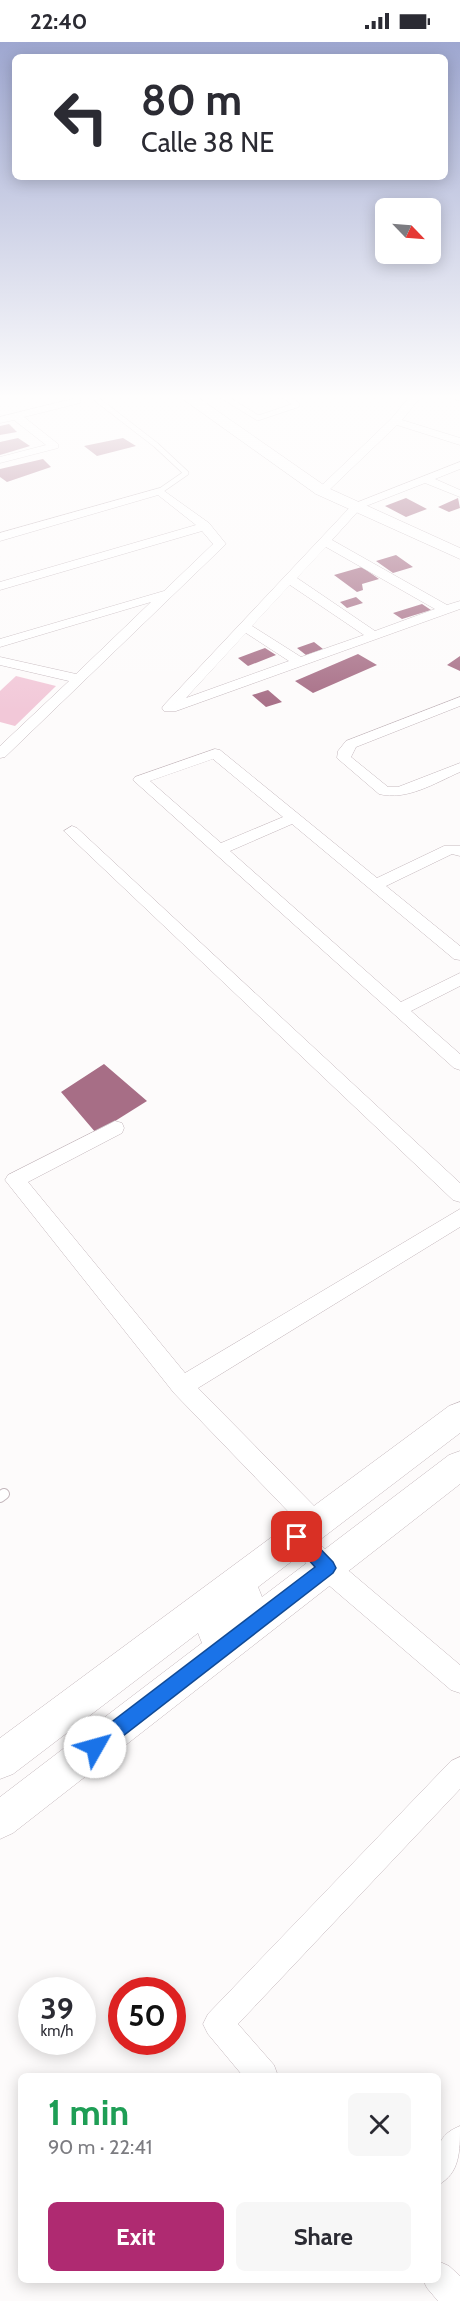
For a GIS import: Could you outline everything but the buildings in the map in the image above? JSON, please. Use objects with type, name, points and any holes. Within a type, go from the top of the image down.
[{"type":"main road","points":[[342,499],[460,554]]},
{"type":"main road","points":[[0,1761],[460,1415]]},
{"type":"main road","points":[[0,1820],[460,1465]]},
{"type":"main road","points":[[152,1703],[159,1684],[176,1663],[238,1616],[246,1604],[245,1596],[238,1591],[224,1592]]},
{"type":"street","points":[[0,537],[131,499]]},
{"type":"street","points":[[0,754],[220,544],[205,526],[171,499]]},
{"type":"street","points":[[374,499],[357,506],[169,708],[460,605]]},
{"type":"street","points":[[0,586],[205,526]]},
{"type":"street","points":[[324,541],[446,610]]},
{"type":"street","points":[[289,579],[374,636]]},
{"type":"street","points":[[0,643],[169,593]]},
{"type":"street","points":[[245,627],[299,662]]},
{"type":"street","points":[[0,661],[78,680]]},
{"type":"street","points":[[460,700],[351,744],[345,751],[344,758],[384,791],[392,792],[400,792],[460,767]]},
{"type":"street","points":[[0,731],[18,737]]},
{"type":"street","points":[[460,955],[215,753],[140,780],[460,1064]]},
{"type":"street","points":[[219,850],[294,819]]},
{"type":"street","points":[[72,831],[460,1195]]},
{"type":"street","points":[[375,885],[452,852],[460,864]]},
{"type":"street","points":[[399,1010],[460,979]]},
{"type":"street","points":[[115,1128],[15,1180],[182,1386],[306,1530],[327,1568],[460,1681]]},
{"type":"street","points":[[182,1386],[460,1217]]},
{"type":"street","points":[[259,2073],[218,2024],[460,1770]]},
{"type":"street","points":[[441,2165],[460,2142]]},
{"type":"street","points":[[441,2280],[460,2300]]},
{"type":"shaded area","points":[[16,676],[56,686],[15,726],[0,722],[0,691]]},
{"type":"route","points":[[95,1747],[327,1568],[297,1537]]}]
